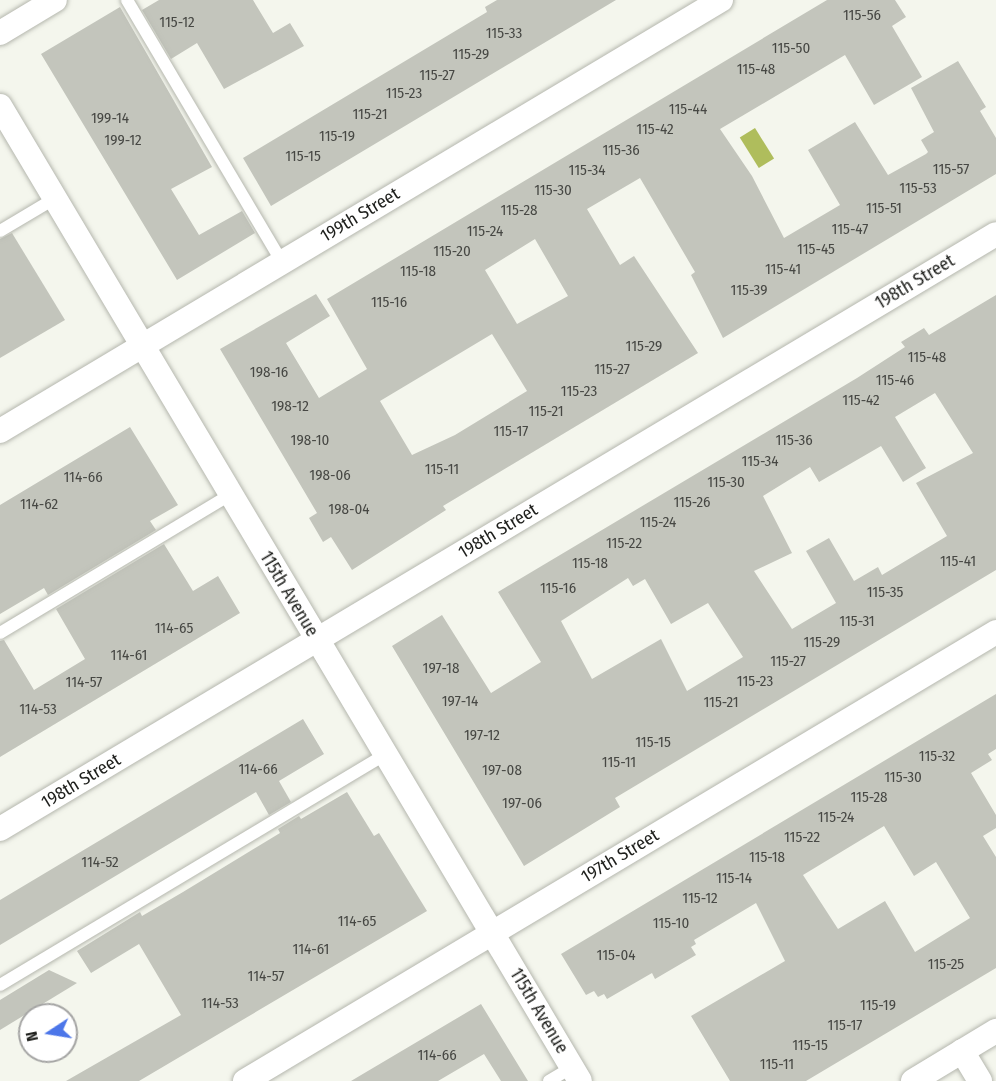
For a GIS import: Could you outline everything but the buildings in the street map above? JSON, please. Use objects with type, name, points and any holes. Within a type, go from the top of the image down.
[{"type":"street","points":[[0,33],[55,0]]},
{"type":"street","name":"199th Street","points":[[0,431],[721,0]]},
{"type":"street","name":"115th Avenue","points":[[0,106],[576,1074]]},
{"type":"street","name":"198th Street","points":[[0,829],[996,234]]},
{"type":"street","name":"197th Street","points":[[245,1081],[996,632]]},
{"type":"street","points":[[913,1081],[996,1031]]},
{"type":"street","points":[[962,1051],[980,1081]]},
{"type":"lane","points":[[127,0],[282,262]]},
{"type":"lane","points":[[0,231],[54,199]]},
{"type":"lane","points":[[0,633],[230,495]]},
{"type":"lane","points":[[0,985],[385,755]]},
{"type":"lane","points":[[549,1081],[576,1074]]},
{"type":"shaded area","points":[[755,128],[774,159],[759,168],[740,138]]}]
